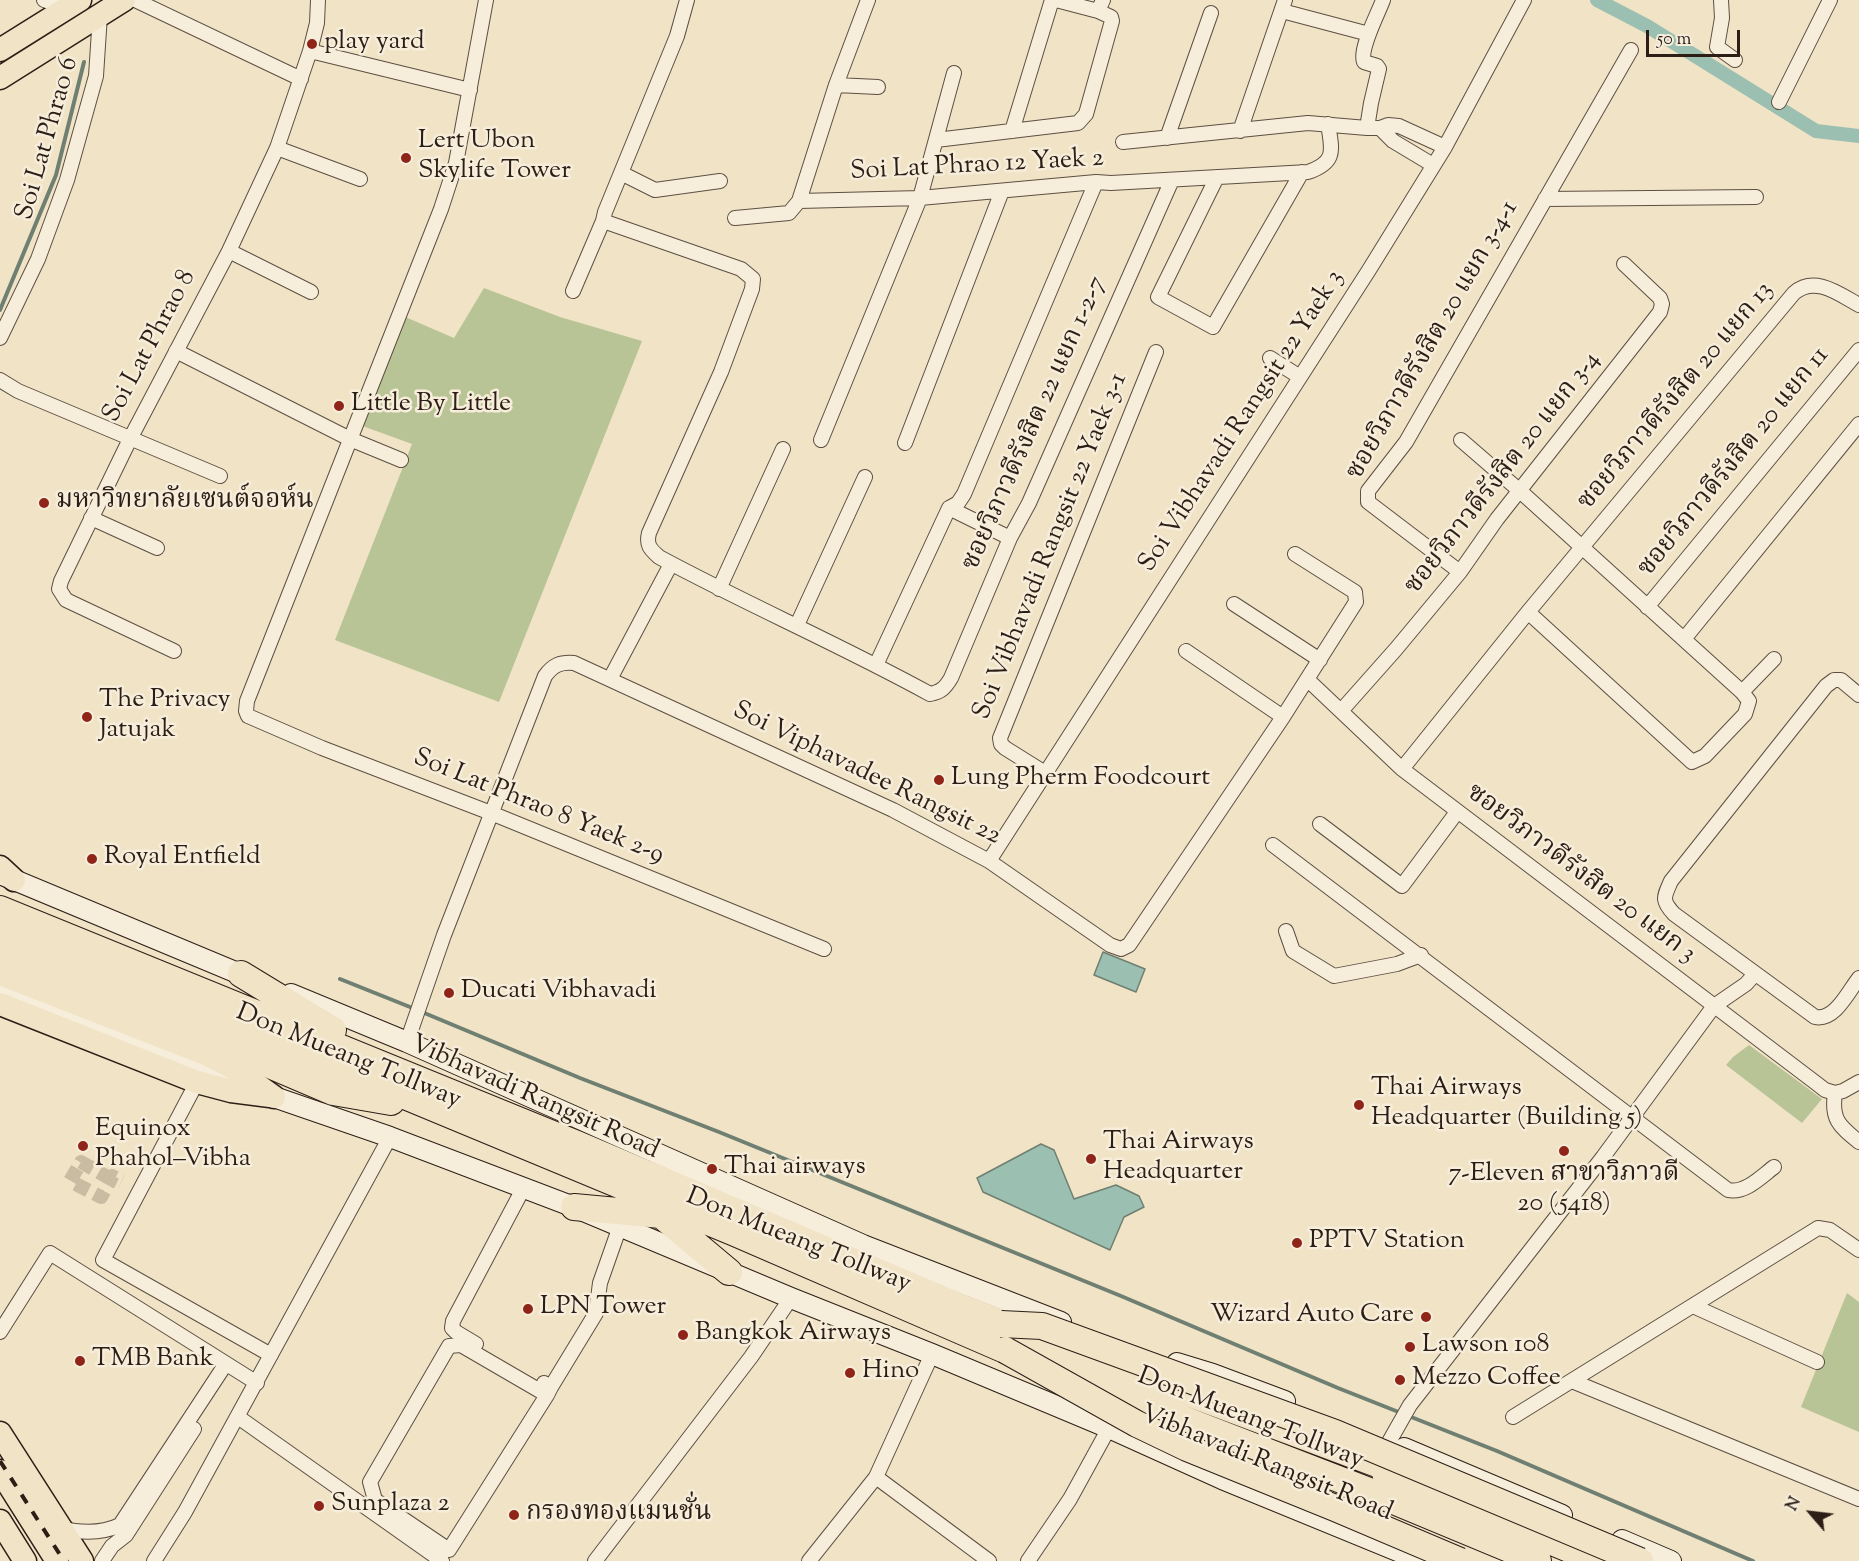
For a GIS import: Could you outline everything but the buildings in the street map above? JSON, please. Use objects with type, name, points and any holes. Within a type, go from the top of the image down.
[{"type":"highway","name":"Vibhavadi Rangsit Road","points":[[0,909],[398,1070],[965,1309],[1416,1479],[1615,1561]]},
{"type":"highway","name":"Don Mueang Tollway","points":[[0,915],[1001,1324],[1390,1475],[1598,1561]]},
{"type":"highway","name":"Don Mueang Tollway","points":[[0,928],[735,1233],[1005,1350],[1372,1492],[1538,1561]]},
{"type":"highway","name":"Vibhavadi Rangsit Road","points":[[0,941],[1500,1561]]},
{"type":"highway","points":[[0,955],[157,1017],[333,1092],[392,1102]]},
{"type":"highway","points":[[241,974],[398,1070]]},
{"type":"highway","points":[[574,1207],[661,1215],[729,1272]]},
{"type":"highway","points":[[772,1226],[863,1245]]},
{"type":"highway","points":[[1001,1324],[1042,1326],[1335,1433],[1640,1561]]},
{"type":"highway","points":[[1005,1350],[1137,1424],[1187,1449],[1460,1561]]},
{"type":"highway","points":[[1416,1479],[1502,1489]]},
{"type":"highway","points":[[1341,1495],[1412,1557]]},
{"type":"main road","points":[[0,78],[124,0]]},
{"type":"main road","points":[[0,50],[74,4]]},
{"type":"main road","name":"Vibhavadi Rangsit Road","points":[[5,874],[407,1042],[863,1245],[1131,1349],[1213,1374],[1389,1442],[1671,1561]]},
{"type":"main road","points":[[0,974],[208,1055],[235,1069],[274,1097]]},
{"type":"main road","name":"Vibhavadi Rangsit Road","points":[[0,989],[150,1050],[574,1207],[930,1359],[1108,1428],[1222,1479],[1412,1557]]},
{"type":"main road","points":[[0,1004],[197,1082],[231,1091],[274,1097]]},
{"type":"main road","points":[[0,1433],[82,1561]]},
{"type":"main road","points":[[0,1471],[57,1561]]},
{"type":"main road","points":[[0,1521],[25,1561]]},
{"type":"street","points":[[45,0],[74,4]]},
{"type":"street","points":[[135,0],[301,79]]},
{"type":"street","name":"Soi Lat Phrao 8","points":[[174,651],[76,605],[62,596],[59,589],[130,439],[229,251],[277,148],[310,51],[317,23],[318,0]]},
{"type":"street","points":[[350,439],[441,209],[456,163],[486,0]]},
{"type":"street","points":[[573,291],[677,36],[687,0]]},
{"type":"street","name":"Soi Lat Phrao 12 Yaek 2","points":[[868,0],[836,85],[799,201],[920,198],[1096,182],[1302,172],[1321,167],[1327,163],[1333,152],[1328,124]]},
{"type":"street","points":[[936,140],[1012,131],[1078,123],[1082,120],[1086,114],[1112,21],[1100,6],[1056,0],[1051,3],[1012,131]]},
{"type":"street","points":[[1383,0],[1369,34],[1362,60],[1379,69],[1371,103],[1374,128],[1433,165]]},
{"type":"street","name":"Soi Vibhavadi Rangsit 22 Yaek 3","points":[[989,861],[1300,377],[1433,165],[1524,0]]},
{"type":"street","points":[[1721,0],[1722,18],[1717,47],[1735,60]]},
{"type":"street","points":[[1779,102],[1830,0]]},
{"type":"street","points":[[1240,131],[1283,5],[1369,34]]},
{"type":"street","points":[[1167,138],[1210,14]]},
{"type":"street","name":"Soi Lat Phrao 6","points":[[0,338],[38,259],[68,180],[96,76],[100,15]]},
{"type":"street","name":"ซอยวิภาวดีรังสิต 20 แยก 3-4-1","points":[[1460,572],[1368,502],[1368,491],[1406,441],[1631,50]]},
{"type":"street","points":[[310,51],[470,90]]},
{"type":"street","points":[[821,440],[920,198],[954,73]]},
{"type":"street","points":[[836,85],[878,87]]},
{"type":"street","name":"Soi Lat Phrao 12 Yaek 2","points":[[1123,142],[1308,123],[1374,128],[1388,125],[1399,126],[1444,147]]},
{"type":"street","points":[[277,148],[360,179]]},
{"type":"street","points":[[1217,177],[1158,297],[1213,327],[1302,172]]},
{"type":"street","points":[[621,174],[655,190],[720,181]]},
{"type":"street","name":"ซอยวิภาวดีรังสิต 22 แยก 1-2-7","points":[[876,665],[930,694],[938,693],[946,687],[1010,538],[1029,503],[1172,180]]},
{"type":"street","points":[[603,221],[741,269],[753,279],[752,289],[721,372],[649,532],[647,541],[650,550],[671,564],[719,589],[876,665],[949,508],[958,503],[964,494],[1096,182]]},
{"type":"street","points":[[905,443],[1002,191]]},
{"type":"street","name":"ซอยวิภาวดีรังสิต 20 แยก 3-4-1","points":[[1545,199],[1756,197]]},
{"type":"street","points":[[735,218],[789,213],[799,201]]},
{"type":"street","points":[[229,251],[311,292]]},
{"type":"street","name":"ซอยวิภาวดีรังสิต 20 แยก 3-4","points":[[1341,711],[1396,650],[1460,572],[1520,491],[1660,312],[1662,304],[1660,298],[1624,264]]},
{"type":"street","name":"ซอยวิภาวดีรังสิต 20 แยก 13","points":[[1402,769],[1528,612],[1794,293],[1812,284],[1824,287],[1859,304]]},
{"type":"street","name":"ซอยวิภาวดีรังสิต 20 แยก 11","points":[[1647,607],[1859,350]]},
{"type":"street","points":[[176,351],[350,439],[401,460]]},
{"type":"street","name":"Soi Vibhavadi Rangsit 22 Yaek 3-1","points":[[1045,773],[1005,748],[1000,738],[1156,352]]},
{"type":"street","points":[[1270,358],[1300,377]]},
{"type":"street","points":[[0,380],[18,391],[220,476]]},
{"type":"street","points":[[1684,639],[1859,424]]},
{"type":"street","name":"Soi Lat Phrao 8 Yaek 2-9","points":[[350,439],[247,701],[248,716],[322,748],[491,813],[824,949]]},
{"type":"street","points":[[1461,440],[1742,692],[1749,700],[1745,714],[1705,756],[1692,762],[1528,612]]},
{"type":"street","points":[[719,589],[783,449]]},
{"type":"street","points":[[797,625],[865,477]]},
{"type":"street","points":[[949,508],[1010,538]]},
{"type":"street","points":[[91,518],[157,548]]},
{"type":"street","name":"Soi Viphavadee Rangsit 22","points":[[407,1042],[491,813],[545,676],[551,668],[561,662],[574,663],[610,679],[893,810],[989,861],[1110,945],[1121,949],[1129,945],[1308,680],[1356,602],[1355,592],[1295,554]]},
{"type":"street","points":[[610,679],[671,564]]},
{"type":"street","points":[[1234,604],[1320,660]]},
{"type":"street","points":[[1186,651],[1283,717]]},
{"type":"street","points":[[1742,692],[1774,659]]},
{"type":"street","name":"ซอยวิภาวดีรังสิต 20 แยก 3","points":[[1308,680],[1402,769],[1825,1090],[1835,1093]]},
{"type":"street","points":[[1859,695],[1841,680],[1830,682],[1678,872],[1664,896],[1666,906],[1674,914],[1810,1015],[1820,1018],[1832,1014],[1859,978]]},
{"type":"street","points":[[1320,824],[1402,886],[1457,812]]},
{"type":"street","points":[[1273,845],[1728,1190],[1738,1191],[1750,1186],[1774,1167]]},
{"type":"street","points":[[1286,932],[1293,951],[1334,976],[1397,964],[1421,955]]},
{"type":"street","points":[[1389,1442],[1405,1413],[1633,1117],[1714,1006],[1746,984],[1755,974]]},
{"type":"street","points":[[197,1082],[103,1260],[271,1354]]},
{"type":"street","points":[[1859,1082],[1835,1093],[1833,1108],[1843,1129],[1859,1142]]},
{"type":"street","points":[[154,1561],[185,1512],[238,1417],[390,1137]]},
{"type":"street","points":[[524,1187],[458,1311],[452,1328],[549,1391]]},
{"type":"street","points":[[549,1391],[460,1345],[449,1346],[369,1482],[375,1500],[449,1550],[549,1391],[596,1313],[600,1283],[620,1226]]},
{"type":"street","points":[[1513,1417],[1818,1228],[1830,1230],[1859,1250]]},
{"type":"street","points":[[0,1332],[50,1253],[256,1383]]},
{"type":"street","points":[[595,1561],[751,1357],[791,1298]]},
{"type":"street","points":[[1693,1306],[1817,1362]]},
{"type":"street","points":[[809,1561],[876,1478],[930,1359]]},
{"type":"street","points":[[60,1528],[75,1531],[104,1530],[120,1525],[229,1367]]},
{"type":"street","points":[[102,1561],[112,1546],[126,1535],[229,1367]]},
{"type":"street","points":[[1572,1382],[1859,1499]]},
{"type":"street","points":[[238,1417],[442,1561]]},
{"type":"street","points":[[1028,1561],[1070,1499],[1108,1428]]},
{"type":"street","points":[[876,1478],[989,1561]]},
{"type":"street","points":[[104,1530],[113,1535],[112,1546]]},
{"type":"shaded area","points":[[484,288],[560,317],[642,341],[499,702],[335,640],[412,444],[357,424],[403,316],[454,338]]},
{"type":"shaded area","points":[[1103,952],[1145,969],[1136,992],[1094,975]]},
{"type":"shaded area","points":[[1749,1045],[1822,1099],[1802,1123],[1726,1065]]},
{"type":"shaded area","points":[[1041,1144],[1054,1150],[1074,1199],[1116,1185],[1139,1196],[1144,1207],[1124,1217],[1110,1250],[983,1192],[977,1178]]},
{"type":"shaded area","points":[[1847,1293],[1859,1302],[1859,1432],[1801,1407]]},
{"type":"waterway","points":[[1597,0],[1647,26],[1816,131],[1859,136]]},
{"type":"waterway","points":[[0,310],[56,175],[84,62]]},
{"type":"waterway","points":[[340,979],[415,1009]]},
{"type":"waterway","points":[[422,1012],[1497,1451],[1753,1561]]},
{"type":"tunnel","points":[[111,1179],[81,1162],[70,1181],[101,1197],[111,1179],[112,1176],[122,1181]]},
{"type":"railway","points":[[0,1461],[64,1561]]},
{"type":"place","name":"play yard","points":[[312,44]]},
{"type":"place","name":"Lert Ubon Skylife Tower","points":[[406,158]]},
{"type":"place","name":"Little By Little","points":[[339,406]]},
{"type":"place","name":"มหาวิทยาลัยเซนต์จอห์น","points":[[44,503]]},
{"type":"place","name":"The Privacy Jatujak","points":[[87,717]]},
{"type":"place","name":"Lung Pherm Foodcourt","points":[[939,780]]},
{"type":"place","name":"Royal Entfield","points":[[92,859]]},
{"type":"place","name":"Ducati Vibhavadi","points":[[449,993]]},
{"type":"place","name":"Thai Airways Headquarter (Building 5)","points":[[1359,1105]]},
{"type":"place","name":"Equinox Phahol–Vibha","points":[[83,1146]]},
{"type":"place","name":"7-Eleven สาขาวิภาวดี 20 (5418)","points":[[1564,1151]]},
{"type":"place","name":"Thai Airways Headquarter","points":[[1091,1159]]},
{"type":"place","name":"Thai airways","points":[[712,1169]]},
{"type":"place","name":"PPTV Station","points":[[1297,1243]]},
{"type":"place","name":"LPN Tower","points":[[528,1309]]},
{"type":"place","name":"Wizard Auto Care","points":[[1426,1317]]},
{"type":"place","name":"Bangkok Airways","points":[[683,1335]]},
{"type":"place","name":"Lawson 108","points":[[1410,1347]]},
{"type":"place","name":"TMB Bank","points":[[80,1361]]},
{"type":"place","name":"Hino","points":[[850,1373]]},
{"type":"place","name":"Mezzo Coffee","points":[[1400,1380]]},
{"type":"place","name":"Sunplaza 2","points":[[319,1506]]},
{"type":"place","name":"กรองทองแมนชั่น","points":[[514,1515]]}]
